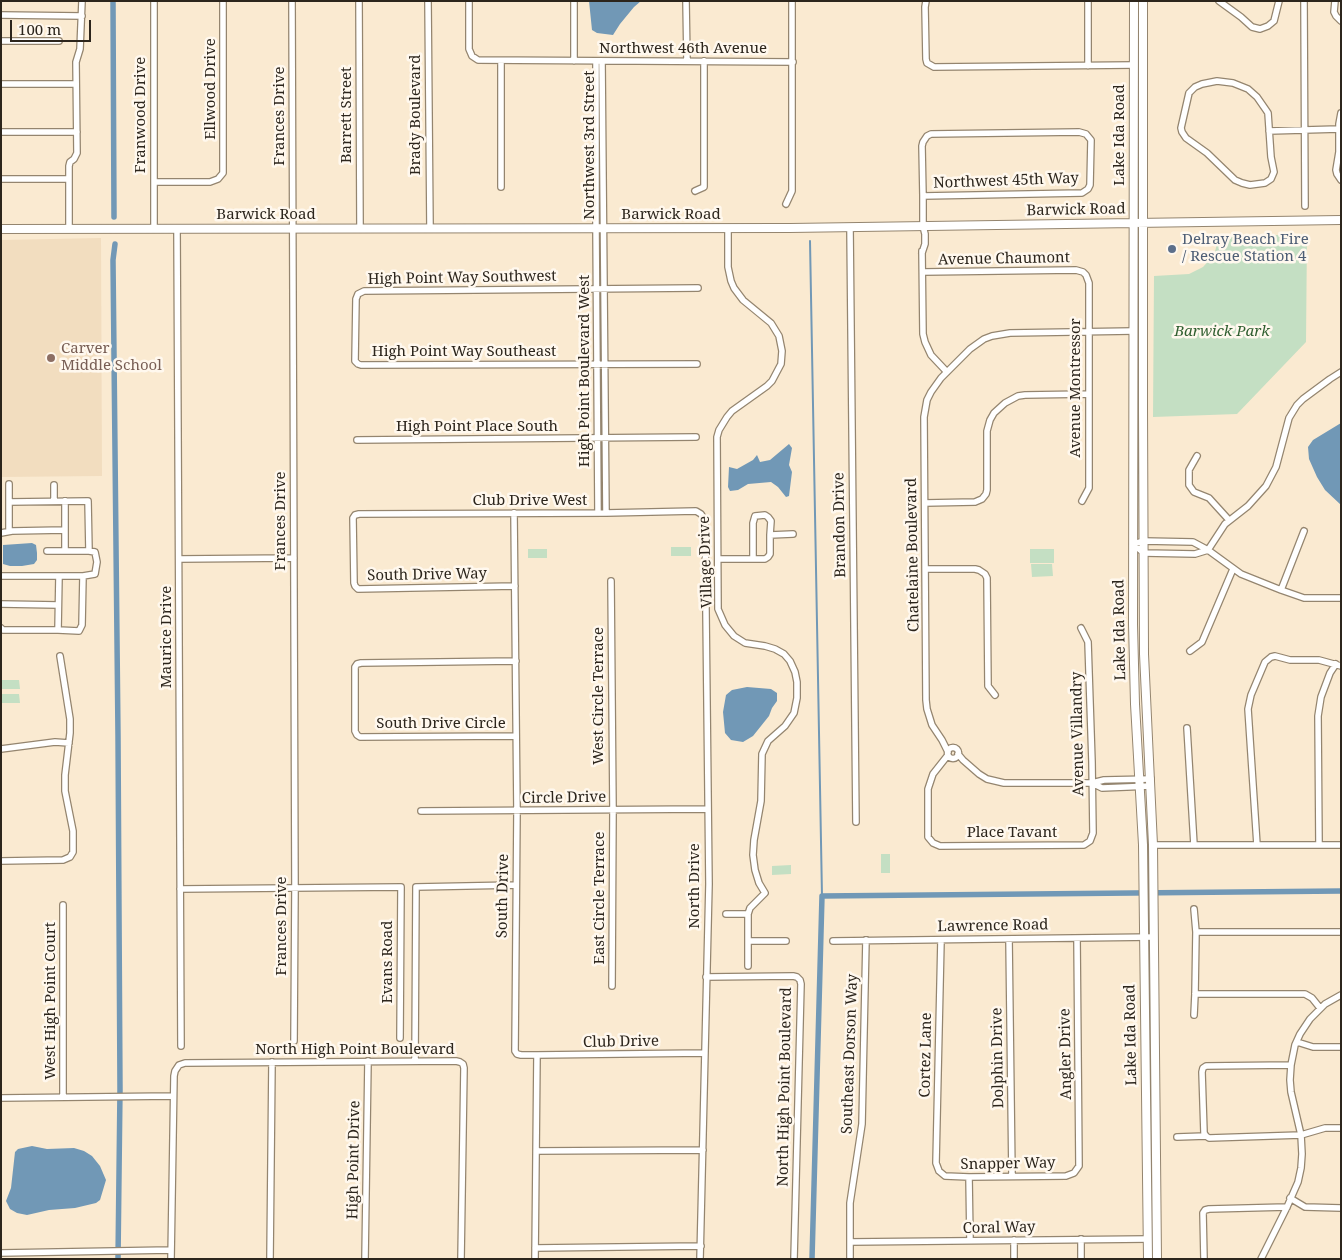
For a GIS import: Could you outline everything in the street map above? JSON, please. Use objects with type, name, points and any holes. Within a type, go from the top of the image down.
[{"type":"street","points":[[70,229],[69,179],[70,162],[77,153],[76,62],[80,49],[82,1]]},
{"type":"street","name":"Franwood Drive","points":[[154,1],[154,229]]},
{"type":"street","name":"Ellwood Drive","points":[[154,182],[210,182],[221,176],[224,168],[223,1]]},
{"type":"street","name":"Frances Drive","points":[[292,1],[294,1041]]},
{"type":"street","name":"Barrett Street","points":[[359,1],[360,228]]},
{"type":"street","name":"Brady Boulevard","points":[[428,1],[430,228]]},
{"type":"street","name":"Northwest 46th Avenue","points":[[469,1],[469,49],[472,56],[478,60],[793,62]]},
{"type":"street","name":"Northwest 3rd Street","points":[[574,1],[574,60]]},
{"type":"street","points":[[686,1],[687,61]]},
{"type":"street","points":[[786,204],[792,191],[792,1]]},
{"type":"street","points":[[926,1],[926,59],[930,66],[938,68],[1133,65]]},
{"type":"street","points":[[1088,1],[1088,66]]},
{"type":"street","name":"Lake Ida Road","points":[[1134,1],[1134,664],[1143,881],[1148,1259]]},
{"type":"street","name":"Lake Ida Road","points":[[1144,1],[1144,654],[1154,882],[1157,1259]]},
{"type":"street","points":[[1219,1],[1252,27],[1260,28],[1268,26],[1274,21],[1279,1]]},
{"type":"street","points":[[1304,1],[1305,206]]},
{"type":"street","points":[[1335,1],[1334,12],[1341,21]]},
{"type":"street","points":[[1,16],[82,16]]},
{"type":"street","points":[[1,41],[59,41]]},
{"type":"street","points":[[501,61],[501,187]]},
{"type":"street","name":"Northwest 3rd Street","points":[[599,61],[599,228]]},
{"type":"street","points":[[696,191],[704,187],[704,61]]},
{"type":"street","points":[[1225,81],[1240,85],[1257,96],[1268,113],[1269,131],[1274,172],[1265,183],[1254,185],[1235,180],[1207,153],[1183,136],[1181,128],[1192,90],[1209,82],[1225,81]]},
{"type":"street","points":[[1,84],[76,84]]},
{"type":"street","points":[[1341,113],[1336,170],[1341,180]]},
{"type":"street","points":[[1269,131],[1339,129]]},
{"type":"street","points":[[1,132],[76,132]]},
{"type":"street","name":"Northwest 45th Way","points":[[1079,132],[1086,134],[1090,140],[1091,181],[1088,189],[1082,193],[923,196],[922,146],[925,139],[931,134],[1079,132]]},
{"type":"street","points":[[1,179],[69,179]]},
{"type":"street","points":[[923,196],[923,226],[925,234],[925,244],[922,253],[923,334],[931,355],[947,372]]},
{"type":"street","name":"Barwick Road","points":[[1,229],[850,228],[1341,220]]},
{"type":"street","name":"High Point Boulevard West","points":[[599,228],[604,289],[606,513]]},
{"type":"street","name":"High Point Boulevard West","points":[[598,513],[596,289],[599,228]]},
{"type":"street","name":"Village Drive","points":[[728,228],[728,267],[731,282],[743,300],[771,323],[779,336],[782,351],[781,364],[772,381],[732,412],[719,430],[717,444],[718,609],[725,625],[734,636],[745,643],[765,646],[784,654],[790,661],[797,682],[797,698],[794,713],[785,726],[768,741],[762,754],[762,801],[753,855],[759,883],[765,893],[750,908],[748,914]]},
{"type":"street","name":"Brandon Drive","points":[[850,228],[856,822]]},
{"type":"street","name":"Maurice Drive","points":[[177,229],[181,1046]]},
{"type":"street","name":"Avenue Chaumont","points":[[922,272],[1076,270],[1085,274]]},
{"type":"street","name":"Avenue Montressor","points":[[1082,501],[1089,488],[1089,283],[1085,274]]},
{"type":"street","name":"High Point Way Southwest","points":[[361,365],[355,361],[356,299],[358,294],[364,291],[698,288]]},
{"type":"street","name":"Chatelaine Boulevard","points":[[952,754],[932,725],[927,709],[924,417],[931,392],[935,385],[970,349],[992,336],[1010,333],[1133,331]]},
{"type":"street","name":"High Point Way Southeast","points":[[361,365],[696,364]]},
{"type":"street","points":[[1133,544],[1144,553],[1195,554],[1208,550],[1229,520],[1253,501],[1269,480],[1276,467],[1289,418],[1297,405],[1341,372]]},
{"type":"street","points":[[925,502],[975,502],[982,499],[986,494],[987,431],[994,413],[1005,403],[1018,396],[1026,395],[1089,394]]},
{"type":"street","name":"High Point Place South","points":[[357,440],[696,437]]},
{"type":"street","points":[[1197,456],[1190,470],[1189,485],[1194,492],[1209,498],[1229,520]]},
{"type":"street","points":[[8,484],[9,531]]},
{"type":"street","points":[[54,485],[54,501]]},
{"type":"street","points":[[65,501],[65,551]]},
{"type":"street","points":[[8,502],[88,501],[89,551]]},
{"type":"street","name":"Club Drive West","points":[[359,514],[696,511],[701,514]]},
{"type":"street","name":"South Drive","points":[[514,513],[517,811],[514,1048],[517,1054],[537,1055]]},
{"type":"street","name":"South Drive Way","points":[[359,514],[353,518],[354,583],[358,588],[515,586]]},
{"type":"street","name":"North Drive","points":[[700,1259],[708,884],[705,521],[701,514]]},
{"type":"street","points":[[718,559],[753,559],[765,559],[768,558],[770,554],[771,521],[765,515],[755,516],[753,523],[753,559]]},
{"type":"street","points":[[1,533],[9,531],[65,530]]},
{"type":"street","points":[[1281,590],[1304,531]]},
{"type":"street","points":[[770,535],[793,534]]},
{"type":"street","points":[[1133,544],[1144,541],[1193,542],[1250,578],[1281,590],[1304,598],[1341,598]]},
{"type":"street","points":[[1,576],[83,576],[95,574],[97,562],[94,552],[47,551]]},
{"type":"street","points":[[178,559],[294,558]]},
{"type":"street","points":[[925,570],[975,569],[985,574],[987,578],[988,686],[994,695]]},
{"type":"street","points":[[1190,651],[1202,642],[1234,569]]},
{"type":"street","points":[[58,630],[59,576]]},
{"type":"street","points":[[1,628],[3,630],[79,631],[82,625],[83,576]]},
{"type":"street","name":"West Circle Terrace","points":[[611,581],[612,810]]},
{"type":"street","points":[[1,604],[58,605]]},
{"type":"street","name":"Avenue Villandry","points":[[1081,628],[1088,642],[1093,833],[1090,840]]},
{"type":"street","points":[[1,860],[63,860],[70,857],[73,852],[73,832],[65,791],[70,711],[60,656]]},
{"type":"street","points":[[1256,845],[1248,709],[1251,695],[1268,659],[1275,656],[1290,660],[1319,660],[1338,665]]},
{"type":"street","name":"South Drive Circle","points":[[516,661],[361,663],[355,667],[355,731],[356,735],[360,737],[516,736]]},
{"type":"street","points":[[1319,845],[1318,716],[1321,697],[1330,673],[1338,665]]},
{"type":"street","points":[[1187,728],[1194,845]]},
{"type":"street","points":[[1,749],[55,742],[69,743]]},
{"type":"street","points":[[952,754],[963,760],[979,774],[995,782],[1092,783],[1104,780],[1151,782]]},
{"type":"street","name":"Place Tavant","points":[[952,754],[939,765],[933,774],[928,789],[928,837],[933,843],[940,846],[1084,845],[1090,840]]},
{"type":"street","name":"Circle Drive","points":[[421,811],[708,809]]},
{"type":"street","name":"East Circle Terrace","points":[[612,810],[612,986]]},
{"type":"street","points":[[1153,845],[1341,845]]},
{"type":"street","points":[[415,1061],[416,887],[516,885]]},
{"type":"street","name":"Evans Road","points":[[295,888],[401,887],[400,1038]]},
{"type":"street","points":[[180,890],[295,888]]},
{"type":"street","name":"West High Point Court","points":[[63,904],[63,1097]]},
{"type":"street","points":[[1194,909],[1196,932],[1194,1015]]},
{"type":"street","points":[[726,914],[748,914],[748,966]]},
{"type":"street","points":[[1196,932],[1341,932]]},
{"type":"street","name":"Lawrence Road","points":[[833,941],[1154,937]]},
{"type":"street","name":"Angler Drive","points":[[1077,938],[1080,1162],[1077,1170]]},
{"type":"street","name":"Dolphin Drive","points":[[1009,939],[1012,1176]]},
{"type":"street","name":"Southeast Dorson Way","points":[[850,1259],[850,1203],[862,1124],[866,940]]},
{"type":"street","name":"Cortez Lane","points":[[939,1171],[936,1163],[941,940]]},
{"type":"street","points":[[748,941],[786,941]]},
{"type":"street","name":"North High Point Boulevard","points":[[706,977],[793,976],[800,980],[794,1259]]},
{"type":"street","points":[[1196,994],[1305,994],[1312,998],[1320,1008]]},
{"type":"street","points":[[1261,1259],[1298,1182],[1302,1154],[1301,1136],[1290,1080],[1296,1042],[1305,1025],[1320,1008],[1341,995]]},
{"type":"street","points":[[1296,1042],[1313,1048],[1341,1047]]},
{"type":"street","name":"Club Drive","points":[[537,1055],[704,1053]]},
{"type":"street","points":[[535,1259],[537,1055]]},
{"type":"street","name":"North High Point Boulevard","points":[[173,1096],[175,1071],[180,1065],[185,1063],[456,1060],[460,1062],[464,1068],[461,1259]]},
{"type":"street","name":"High Point Drive","points":[[366,1259],[368,1061]]},
{"type":"street","points":[[270,1259],[272,1062]]},
{"type":"street","points":[[1206,1136],[1204,1134],[1203,1068],[1206,1066],[1291,1065]]},
{"type":"street","points":[[1,1098],[173,1096],[171,1259]]},
{"type":"street","points":[[1177,1137],[1301,1136],[1325,1128],[1341,1128]]},
{"type":"street","points":[[536,1151],[703,1150]]},
{"type":"street","name":"Snapper Way","points":[[939,1171],[949,1177],[969,1177],[1066,1176],[1077,1170]]},
{"type":"street","points":[[969,1177],[970,1241]]},
{"type":"street","points":[[1290,1198],[1305,1207],[1341,1208]]},
{"type":"street","points":[[1204,1259],[1203,1213],[1205,1210],[1287,1207]]},
{"type":"street","name":"Coral Way","points":[[850,1242],[1148,1239]]},
{"type":"street","points":[[1014,1240],[1014,1259]]},
{"type":"street","points":[[1081,1240],[1081,1259]]},
{"type":"street","points":[[535,1248],[701,1246]]},
{"type":"street","points":[[1,1253],[63,1256],[114,1251],[171,1250]]},
{"type":"shaded area","name":"Carver Middle School","points":[[101,238],[102,476],[1,477],[1,240]]},
{"type":"green space","name":"Barwick Park","points":[[1307,234],[1306,342],[1237,414],[1153,417],[1154,276],[1189,274],[1203,267],[1214,255],[1219,237]]},
{"type":"green space","points":[[671,547],[691,547],[691,556],[671,556]]},
{"type":"green space","points":[[528,549],[547,549],[547,558],[528,558]]},
{"type":"green space","points":[[1030,549],[1054,549],[1054,563],[1030,563]]},
{"type":"green space","points":[[1031,564],[1052,564],[1053,576],[1032,577]]},
{"type":"green space","points":[[1,680],[19,680],[20,689],[1,689]]},
{"type":"green space","points":[[1,694],[19,694],[20,703],[1,703]]},
{"type":"green space","points":[[881,854],[890,854],[890,873],[881,873]]},
{"type":"green space","points":[[791,865],[791,874],[772,875],[772,866]]},
{"type":"water","points":[[589,1],[641,1],[620,24],[613,35],[597,33],[592,30]]},
{"type":"water","points":[[1341,423],[1341,505],[1325,490],[1317,477],[1309,459],[1308,447],[1313,440]]},
{"type":"water","points":[[789,444],[792,448],[789,465],[792,472],[789,496],[786,497],[771,482],[748,484],[738,490],[730,491],[728,487],[729,467],[737,469],[753,460],[757,455],[760,462],[770,460]]},
{"type":"water","points":[[32,543],[36,545],[37,553],[37,560],[34,564],[10,566],[3,564],[3,545]]},
{"type":"water","points":[[747,687],[771,689],[777,693],[777,701],[769,716],[753,736],[743,742],[731,740],[725,733],[723,712],[726,695],[732,690]]},
{"type":"water","points":[[32,1146],[47,1149],[74,1148],[92,1156],[100,1166],[106,1180],[100,1200],[96,1203],[75,1208],[49,1210],[27,1215],[10,1209],[6,1201],[11,1188],[15,1152],[18,1149]]},
{"type":"waterway","points":[[113,1],[114,217]]},
{"type":"waterway","points":[[810,241],[822,896]]},
{"type":"waterway","points":[[115,244],[113,260],[120,1090],[118,1259]]},
{"type":"waterway","points":[[812,1259],[822,896],[1341,891]]},
{"type":"place","name":"Delray Beach Fire / Rescue Station 4","points":[[1172,249]]},
{"type":"place","name":"Carver Middle School","points":[[51,358]]}]
